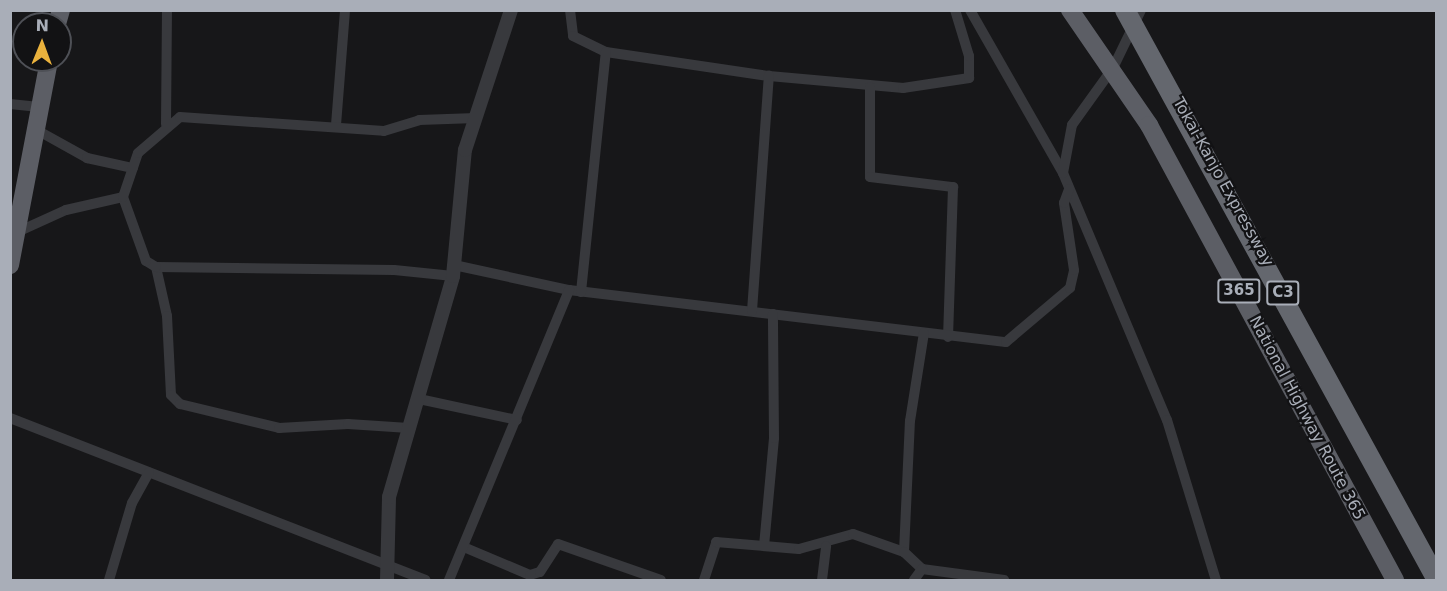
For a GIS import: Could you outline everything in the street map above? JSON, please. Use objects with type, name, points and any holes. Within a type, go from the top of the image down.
[{"type":"highway","name":"National Highway Route 365","points":[[1070,10],[1113,68],[1149,125],[1395,580]]},
{"type":"highway","name":"Tokai-Kanjo Expressway","points":[[1125,10],[1437,578]]},
{"type":"highway","points":[[10,266],[13,234],[46,72]]},
{"type":"street","points":[[166,10],[166,124]]},
{"type":"street","points":[[336,125],[345,10]]},
{"type":"street","points":[[387,580],[389,497],[419,399],[453,271],[465,150],[511,10]]},
{"type":"street","points":[[570,10],[573,36],[606,52],[769,76],[870,87],[957,84],[969,78],[969,56],[955,10]]},
{"type":"street","points":[[970,10],[1063,172],[1167,420],[1216,580]]},
{"type":"street","points":[[1063,172],[1072,125],[1113,68],[1141,10]]},
{"type":"street","points":[[449,580],[466,548],[517,420],[575,291],[606,52]]},
{"type":"street","points":[[752,311],[769,76]]},
{"type":"street","points":[[870,87],[870,177],[953,187],[948,337]]},
{"type":"street","points":[[10,104],[39,107]]},
{"type":"street","points":[[476,117],[419,120],[384,132],[336,125],[180,117],[166,124],[138,153],[123,197],[147,261],[156,267],[453,271],[575,291],[752,311],[948,337],[1006,342],[1070,288],[1074,270],[1064,203],[1069,189]]},
{"type":"street","points":[[35,129],[87,158],[133,168]]},
{"type":"street","points":[[13,234],[66,210],[123,197]]},
{"type":"street","points":[[156,267],[167,316],[171,394],[180,404],[279,428],[409,428]]},
{"type":"street","points":[[764,546],[774,438],[773,314]]},
{"type":"street","points":[[904,552],[910,421],[924,333]]},
{"type":"street","points":[[419,399],[517,420]]},
{"type":"street","points":[[10,418],[149,472],[260,520],[388,564],[426,580]]},
{"type":"street","points":[[109,580],[132,504],[149,472]]},
{"type":"street","points":[[704,580],[716,542],[764,546],[826,546],[866,535],[904,552],[922,569],[1004,580]]},
{"type":"street","points":[[466,548],[530,575],[540,572],[558,544],[662,580]]},
{"type":"street","points":[[822,580],[826,546]]},
{"type":"street","points":[[914,580],[922,569]]}]
